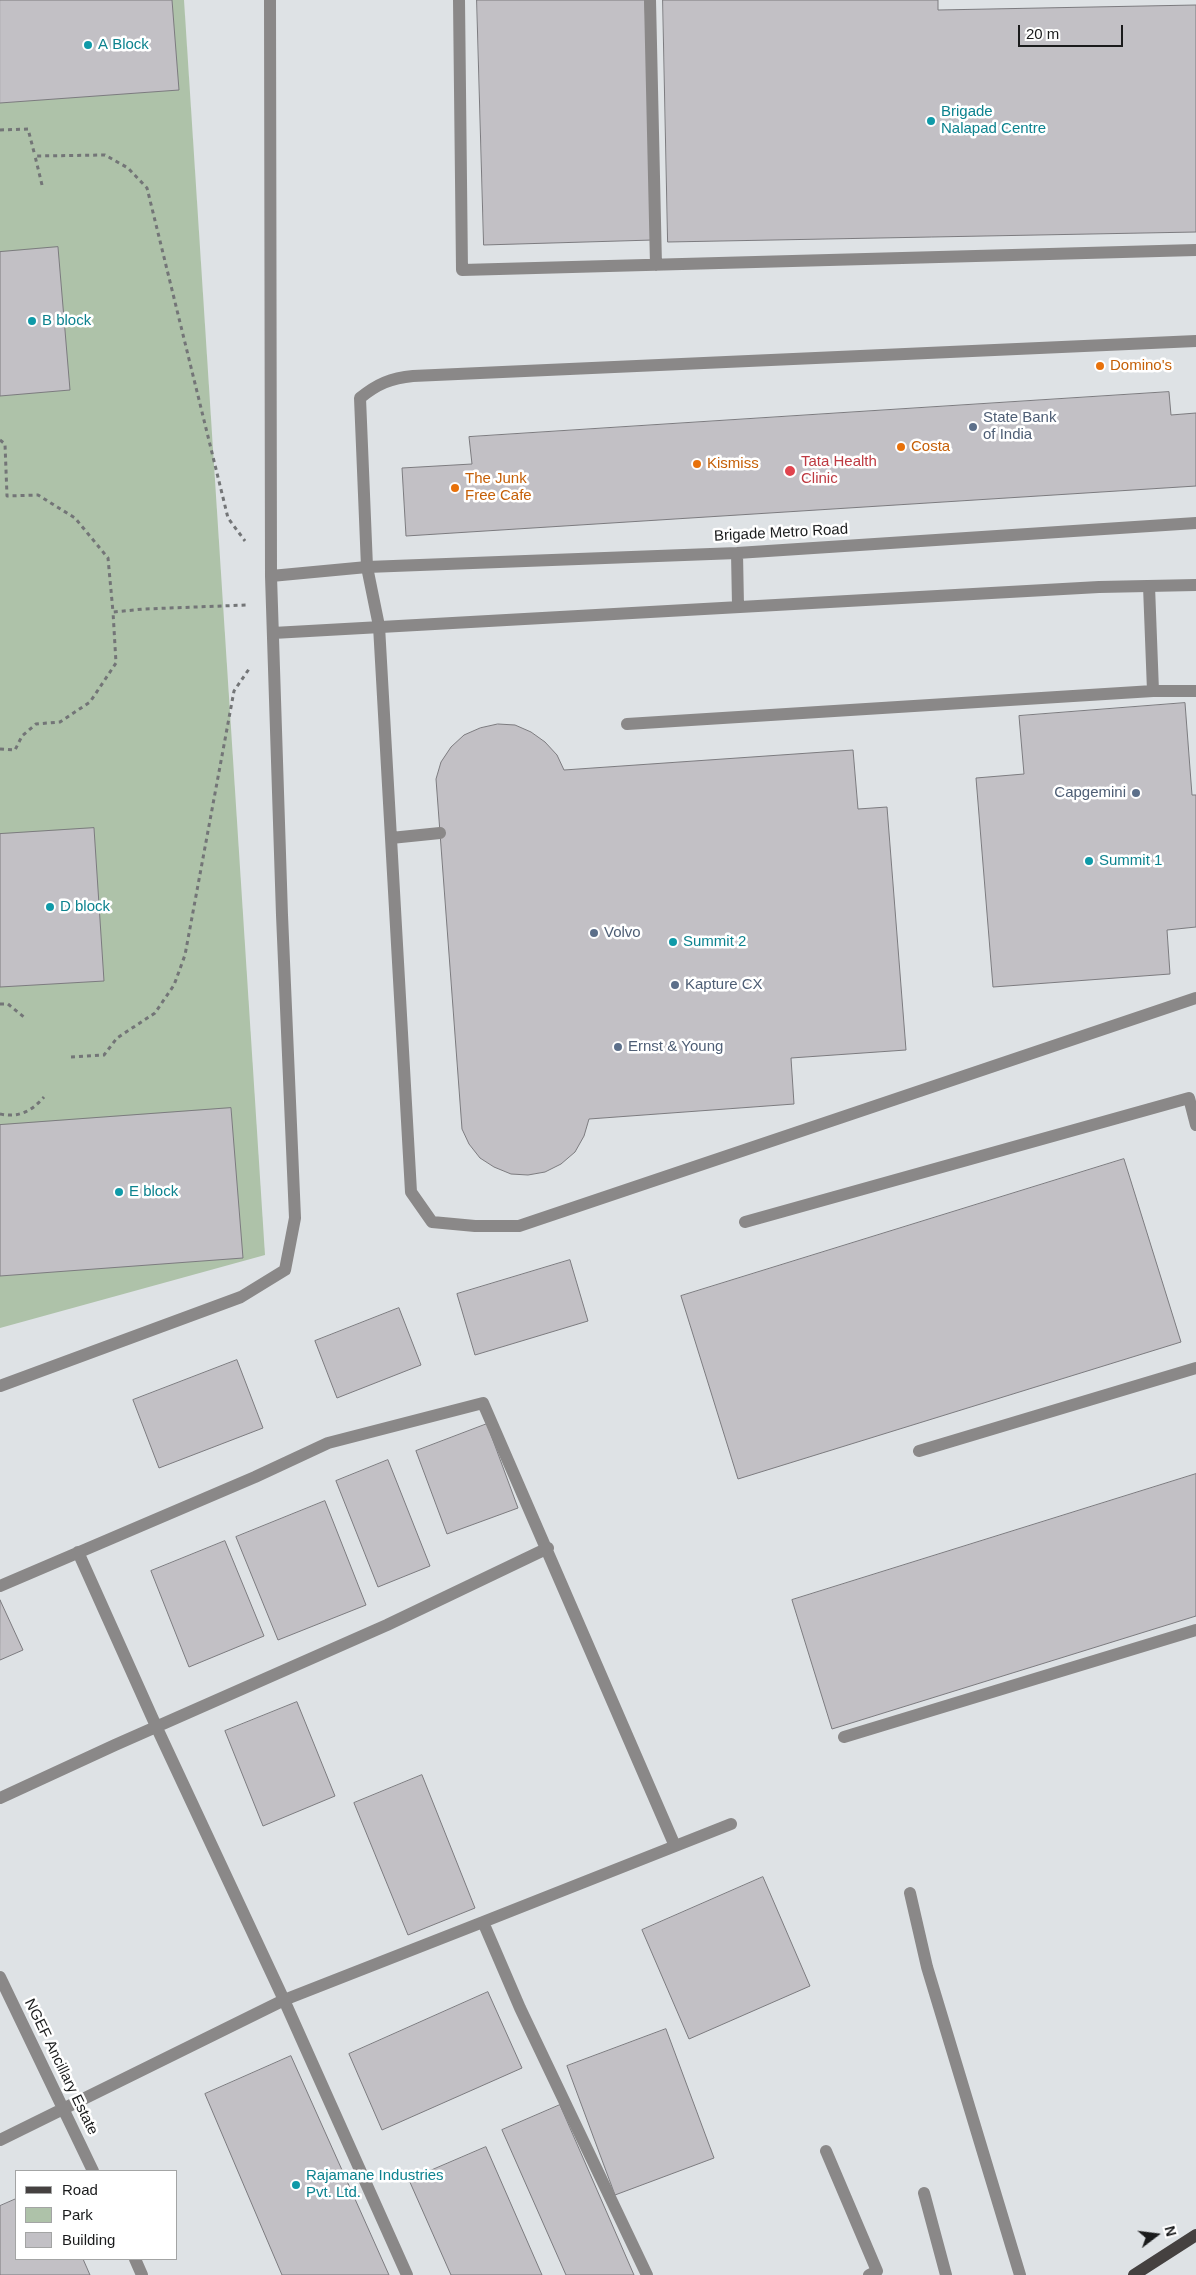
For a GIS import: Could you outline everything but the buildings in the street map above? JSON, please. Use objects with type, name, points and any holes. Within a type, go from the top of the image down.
[{"type":"main road","points":[[1134,2275],[1196,2235]]},
{"type":"street","points":[[0,1386],[242,1297],[285,1270],[295,1218],[271,576],[270,0]]},
{"type":"street","points":[[460,0],[462,270],[1196,250]]},
{"type":"street","points":[[650,0],[656,265]]},
{"type":"street","points":[[1196,341],[397,377],[382,382],[360,398],[367,566],[379,626],[411,1192],[432,1222],[475,1226],[519,1226],[1196,998]]},
{"type":"street","name":"Brigade Metro Road","points":[[271,576],[367,566],[737,553],[1196,523]]},
{"type":"street","points":[[737,553],[738,606]]},
{"type":"street","points":[[273,633],[738,606],[1196,585]]},
{"type":"street","points":[[1149,586],[1153,691]]},
{"type":"street","points":[[627,724],[1153,691],[1196,691]]},
{"type":"street","points":[[391,838],[440,834]]},
{"type":"street","points":[[745,1222],[1189,1098],[1196,1125]]},
{"type":"street","points":[[919,1451],[1196,1368]]},
{"type":"street","points":[[0,1586],[255,1477],[328,1443],[483,1403],[548,1548],[675,1846]]},
{"type":"street","points":[[0,1798],[156,1726],[387,1625],[548,1548]]},
{"type":"street","points":[[78,1552],[156,1726],[284,2000],[407,2275]]},
{"type":"street","points":[[844,1737],[1196,1630]]},
{"type":"street","points":[[0,2140],[284,2000],[731,1824]]},
{"type":"street","points":[[910,1893],[927,1967],[1020,2275]]},
{"type":"street","points":[[483,1922],[520,2008],[647,2275]]},
{"type":"street","name":"NGEF Ancillary Estate","points":[[0,1977],[93,2170]]},
{"type":"street","points":[[826,2151],[877,2270],[869,2275]]},
{"type":"street","points":[[924,2194],[946,2275]]},
{"type":"street","points":[[135,2260],[142,2275]]},
{"type":"path","points":[[0,130],[28,129],[42,186]]},
{"type":"path","points":[[36,156],[105,155],[128,168],[148,188],[228,518]]},
{"type":"path","points":[[0,440],[5,444],[7,496],[38,495],[75,518],[108,558],[116,663],[90,702],[60,722],[36,724],[22,736],[15,750],[0,750]]},
{"type":"path","points":[[113,612],[272,604]]},
{"type":"path","points":[[72,1057],[104,1055],[117,1038],[155,1013],[174,985],[185,954],[234,691],[273,633]]},
{"type":"path","points":[[0,1004],[8,1004],[25,1018]]},
{"type":"path","points":[[0,1114],[21,1115],[38,1105],[44,1097]]},
{"type":"green space","points":[[0,0],[184,0],[265,1255],[0,1328]]},
{"type":"place","name":"A Block","points":[[88,45]]},
{"type":"place","name":"Brigade Nalapad Centre","points":[[931,121]]},
{"type":"place","name":"B block","points":[[32,321]]},
{"type":"place","name":"Domino's","points":[[1100,366]]},
{"type":"place","name":"State Bank of India","points":[[973,427]]},
{"type":"place","name":"Costa","points":[[901,447]]},
{"type":"place","name":"Kismiss","points":[[697,464]]},
{"type":"place","name":"Tata Health Clinic","points":[[790,471]]},
{"type":"place","name":"The Junk Free Cafe","points":[[455,488]]},
{"type":"place","name":"Capgemini","points":[[1136,793]]},
{"type":"place","name":"Summit 1","points":[[1089,861]]},
{"type":"place","name":"D block","points":[[50,907]]},
{"type":"place","name":"Volvo","points":[[594,933]]},
{"type":"place","name":"Summit 2","points":[[673,942]]},
{"type":"place","name":"Kapture CX","points":[[675,985]]},
{"type":"place","name":"Ernst & Young","points":[[618,1047]]},
{"type":"place","name":"E block","points":[[119,1192]]},
{"type":"place","name":"Rajamane Industries Pvt. Ltd.","points":[[296,2185]]}]
